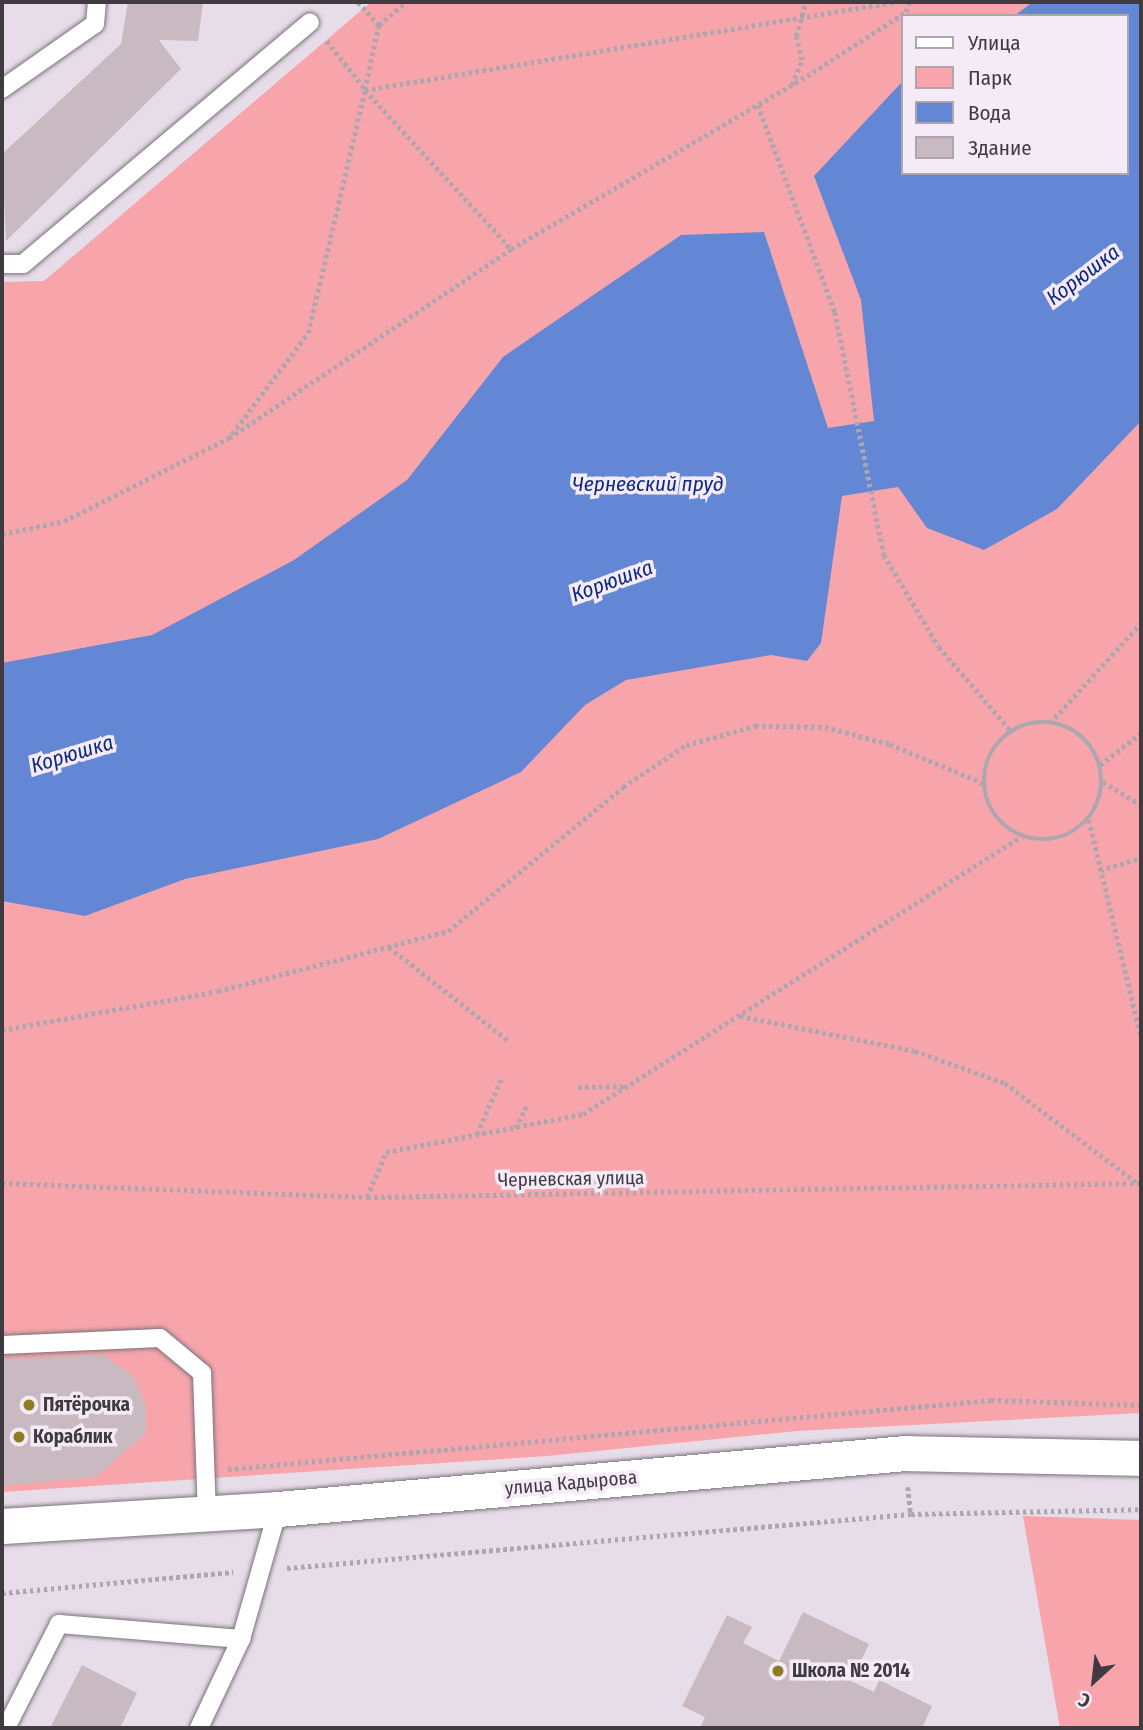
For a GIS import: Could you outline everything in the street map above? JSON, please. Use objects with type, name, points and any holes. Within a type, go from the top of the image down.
[{"type":"street","name":"улица Кадырова","points":[[2,1526],[278,1509],[906,1454],[1141,1458]]},
{"type":"lane","points":[[2,89],[95,24],[97,2]]},
{"type":"lane","points":[[2,264],[23,264],[310,22]]},
{"type":"lane","points":[[2,1345],[160,1338],[202,1373],[207,1513]]},
{"type":"lane","points":[[199,1728],[241,1639],[266,1570],[278,1509]]},
{"type":"lane","points":[[6,1728],[59,1624],[241,1639]]},
{"type":"path","points":[[358,2],[379,25]]},
{"type":"path","points":[[229,438],[308,333],[379,25],[406,2]]},
{"type":"path","points":[[792,85],[802,60],[799,20],[806,2]]},
{"type":"path","points":[[365,90],[799,20],[894,2]]},
{"type":"path","points":[[2,534],[64,521],[229,438],[511,249],[792,85],[905,12],[908,2]]},
{"type":"path","points":[[310,22],[365,90],[511,249]]},
{"type":"path","points":[[758,105],[806,222],[856,406],[871,507],[884,555],[926,626],[1012,732]]},
{"type":"path","points":[[1050,723],[1141,623]]},
{"type":"path","points":[[1089,820],[1059,839],[1022,836],[992,812],[985,784],[991,753],[1012,732],[1050,723],[1080,734],[1100,765],[1102,782],[1089,820],[1141,1036]]},
{"type":"path","points":[[2,1030],[218,991],[449,931],[623,787],[698,742],[755,726],[825,727],[890,744],[985,784]]},
{"type":"path","points":[[1100,765],[1141,733]]},
{"type":"path","points":[[1102,782],[1141,805]]},
{"type":"path","points":[[367,1197],[386,1152],[583,1114],[1022,836]]},
{"type":"path","points":[[1100,870],[1141,858]]},
{"type":"path","points":[[389,947],[509,1041]]},
{"type":"path","points":[[740,1016],[915,1051],[1005,1083],[1139,1183]]},
{"type":"path","points":[[477,1135],[502,1077]]},
{"type":"path","points":[[578,1087],[628,1086]]},
{"type":"path","points":[[515,1128],[527,1105]]},
{"type":"path","name":"Черневская улица","points":[[2,1183],[367,1197],[1139,1183]]},
{"type":"path","points":[[205,1471],[991,1400],[1141,1405]]},
{"type":"path","points":[[2,1593],[911,1514],[1141,1509]]},
{"type":"green space","points":[[371,2],[1141,2],[1141,1413],[797,1431],[547,1456],[2,1492],[2,282],[44,281]]},
{"type":"green space","points":[[1023,1516],[1141,1520],[1141,1728],[1060,1728]]},
{"type":"water","name":"Черневский пруд","points":[[1033,2],[1141,2],[1141,421],[1057,509],[984,550],[927,528],[898,487],[842,496],[821,643],[807,661],[771,655],[626,680],[585,705],[521,772],[378,839],[185,879],[85,916],[2,901],[2,663],[152,635],[294,560],[407,480],[503,357],[681,235],[764,232],[828,428],[874,421],[861,300],[814,176],[902,82],[902,175],[1129,175],[1129,14],[1017,14]]},
{"type":"building","points":[[128,2],[203,2],[198,41],[159,40],[181,69],[6,241],[2,154],[121,44]]},
{"type":"building","points":[[104,1355],[133,1376],[146,1406],[146,1433],[96,1477],[2,1486],[2,1359]]},
{"type":"building","name":"Школа № 2014","points":[[803,1612],[869,1644],[851,1681],[874,1692],[879,1680],[932,1706],[922,1728],[700,1728],[705,1717],[682,1706],[727,1615],[752,1627],[743,1643],[779,1661]]},
{"type":"building","points":[[82,1665],[137,1693],[120,1728],[50,1728]]},
{"type":"place","name":"Пятёрочка","points":[[29,1405]]},
{"type":"place","name":"Кораблик","points":[[19,1437]]},
{"type":"place","name":"Школа № 2014","points":[[778,1671]]},
{"type":"water label","name":"Корюшка","points":[[1083,275]]},
{"type":"water label","name":"Корюшка","points":[[612,581]]},
{"type":"water label","name":"Корюшка","points":[[72,754]]}]
